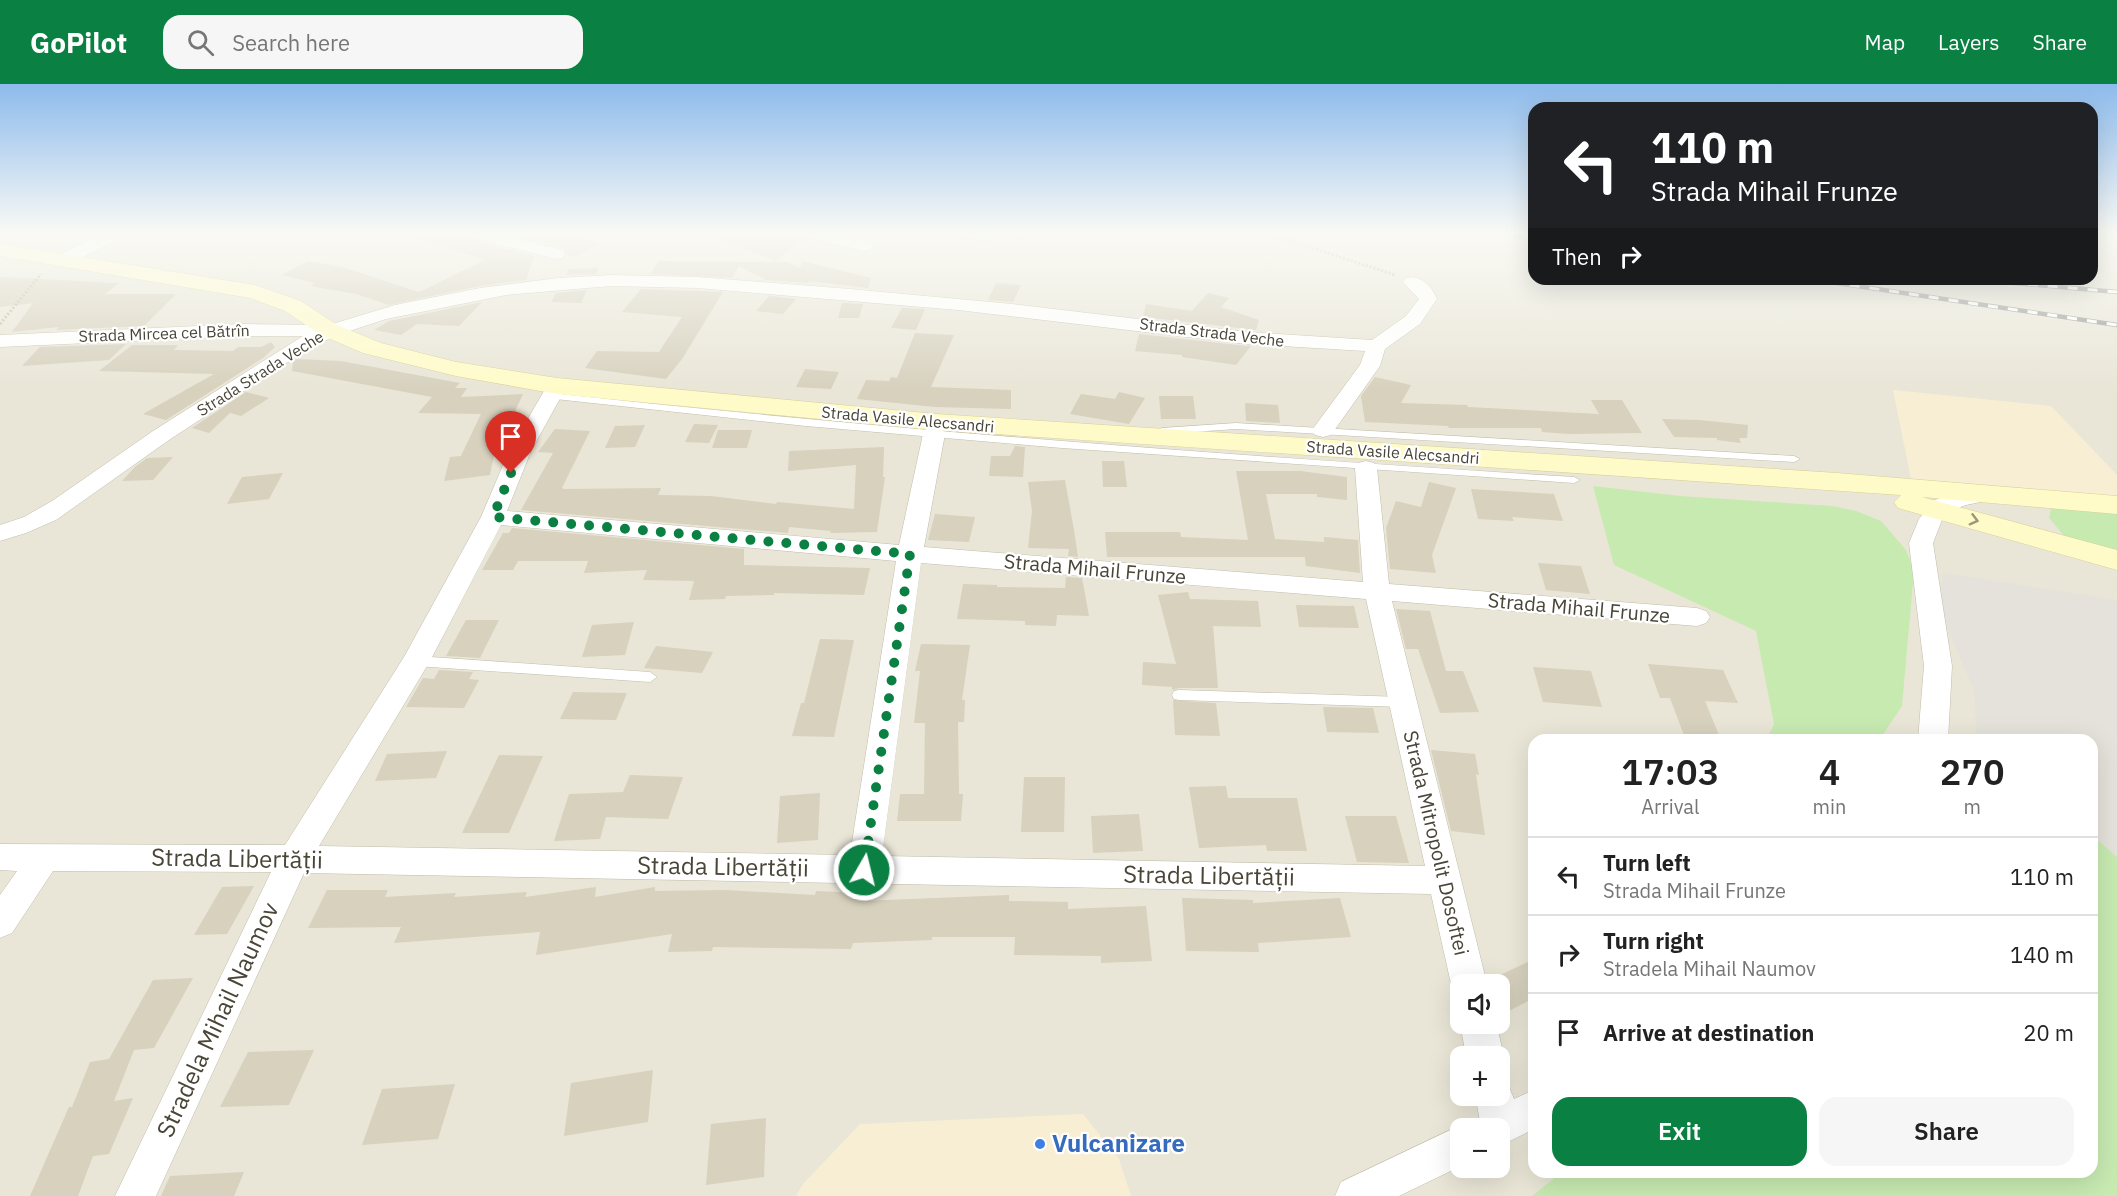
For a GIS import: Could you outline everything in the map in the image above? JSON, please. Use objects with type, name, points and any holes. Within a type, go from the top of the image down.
[{"type":"main road","name":"Strada Vasile Alecsandri","points":[[212,285],[255,292],[293,306],[329,330],[372,348],[408,359],[553,391],[936,422],[1837,481]]},
{"type":"main road","points":[[1837,481],[2117,505]]},
{"type":"main road","points":[[1837,481],[2117,560]]},
{"type":"street","name":"Strada Strada Veche","points":[[0,533],[33,523],[70,502],[113,468],[275,362],[329,330],[377,315],[471,294],[544,285]]},
{"type":"street","name":"Strada Strada Veche","points":[[708,285],[929,300],[1131,322],[1242,338],[1376,346]]},
{"type":"street","points":[[1323,430],[1370,366],[1376,346],[1424,310],[1428,299],[1425,292],[1416,285]]},
{"type":"street","name":"Strada Mircea cel Bătrîn","points":[[0,341],[242,330],[329,330]]},
{"type":"street","name":"Stradela Mihail Naumov","points":[[135,1196],[294,860],[416,661],[493,517],[520,451],[553,391]]},
{"type":"street","points":[[864,870],[910,554],[934,434]]},
{"type":"street","name":"Strada Mitropolit Dosoftei","points":[[1366,468],[1377,591],[1467,974]]},
{"type":"street","points":[[1933,734],[1938,666],[1921,543],[1926,527],[1936,510],[1952,500],[1987,494]]},
{"type":"street","name":"Strada Mihail Frunze","points":[[493,517],[910,554],[1697,617]]},
{"type":"street","name":"Strada Libertății","points":[[0,857],[1445,880]]},
{"type":"street","points":[[0,923],[44,857]]},
{"type":"street","points":[[1497,1116],[1528,1110]]},
{"type":"street","points":[[1354,1196],[1450,1150]]},
{"type":"lane","points":[[553,391],[759,420],[1366,468],[1574,480]]},
{"type":"lane","points":[[1118,434],[1236,426],[1794,459]]},
{"type":"lane","points":[[416,661],[650,677]]},
{"type":"lane","points":[[1179,695],[1403,702]]},
{"type":"path","points":[[0,324],[32,285]]},
{"type":"shaded area","points":[[0,285],[2117,285],[2117,1196],[0,1196]]},
{"type":"shaded area","points":[[1893,390],[2051,406],[2117,475],[2117,501],[1911,479]]},
{"type":"shaded area","points":[[1943,573],[2117,600],[2117,857],[2098,840],[2098,734],[1977,734],[1974,690],[1937,605]]},
{"type":"shaded area","points":[[1083,1114],[1119,1159],[1131,1196],[796,1196],[803,1184],[860,1124]]},
{"type":"green space","points":[[1593,486],[1680,496],[1832,506],[1856,511],[1881,521],[1906,550],[1914,571],[1902,706],[1883,734],[1769,734],[1774,724],[1756,631],[1614,565]]},
{"type":"green space","points":[[2063,506],[2117,514],[2117,556],[2067,539],[2049,518],[2051,509]]},
{"type":"green space","points":[[2098,840],[2117,857],[2117,1196],[1532,1196],[1554,1178],[2098,1178]]},
{"type":"building","points":[[0,285],[117,285],[105,294],[176,294],[144,326],[56,330],[59,327],[12,332],[33,303],[0,307]]},
{"type":"building","points":[[397,285],[419,292],[434,285],[488,285],[389,305],[356,294],[310,286]]},
{"type":"building","points":[[842,285],[869,285],[868,288]]},
{"type":"building","points":[[995,285],[1021,285],[1013,302],[988,300]]},
{"type":"building","points":[[641,289],[723,292],[682,359],[666,379],[585,368],[597,351],[659,352],[682,317],[622,312]]},
{"type":"building","points":[[587,290],[581,303],[551,302],[556,293]]},
{"type":"building","points":[[1208,293],[1229,298],[1221,307],[1259,320],[1256,330],[1143,317],[1146,304],[1192,311]]},
{"type":"building","points":[[769,296],[796,299],[783,314],[756,311]]},
{"type":"building","points":[[482,302],[459,326],[417,324],[401,335],[374,330],[389,321]]},
{"type":"building","points":[[842,303],[863,304],[859,318],[838,318]]},
{"type":"building","points":[[902,308],[925,309],[916,330],[891,328]]},
{"type":"building","points":[[915,333],[954,335],[931,387],[1011,390],[1011,409],[935,407],[857,399],[866,380],[889,381],[891,377],[897,378]]},
{"type":"building","points":[[1139,334],[1251,346],[1236,365],[1182,357],[1182,355],[1135,351]]},
{"type":"building","points":[[271,342],[275,347],[263,358],[166,420],[143,414],[214,374],[99,371],[132,345],[178,345],[174,350],[233,351],[238,347],[261,347]]},
{"type":"building","points":[[126,344],[109,360],[22,366],[40,347]]},
{"type":"building","points":[[297,359],[341,361],[460,383],[455,388],[467,388],[461,397],[523,394],[509,424],[500,425],[490,475],[444,481],[450,457],[461,456],[481,414],[418,413],[432,397],[292,371],[293,361]]},
{"type":"building","points":[[805,369],[839,372],[831,389],[796,387]]},
{"type":"building","points":[[1375,377],[1411,385],[1401,403],[1599,414],[1591,400],[1622,400],[1642,433],[1569,434],[1542,432],[1541,428],[1449,428],[1448,426],[1365,422],[1361,396]]},
{"type":"building","points":[[246,392],[269,398],[241,416],[230,413],[209,433],[192,428]]},
{"type":"building","points":[[1119,392],[1145,398],[1129,424],[1070,414],[1081,394],[1115,399]]},
{"type":"building","points":[[1159,396],[1193,396],[1196,419],[1161,419]]},
{"type":"building","points":[[1245,403],[1278,405],[1280,423],[1246,421]]},
{"type":"building","points":[[1662,419],[1748,425],[1747,438],[1739,438],[1741,443],[1717,440],[1717,438],[1674,437]]},
{"type":"building","points":[[694,424],[718,425],[709,443],[685,442]]},
{"type":"building","points":[[645,425],[635,447],[605,448],[615,426]]},
{"type":"building","points":[[555,429],[590,431],[562,488],[564,489],[661,488],[658,495],[711,496],[776,504],[777,502],[854,509],[856,465],[788,471],[789,451],[884,447],[883,477],[885,477],[877,532],[830,533],[831,531],[789,527],[788,533],[521,510],[553,453],[538,452]]},
{"type":"building","points":[[718,430],[752,430],[747,448],[712,448]]},
{"type":"building","points":[[1015,446],[1025,447],[1023,477],[989,476],[991,456],[1010,456]]},
{"type":"building","points":[[173,457],[153,480],[122,481],[147,458]]},
{"type":"building","points":[[1102,461],[1124,461],[1127,487],[1103,487]]},
{"type":"building","points":[[1236,471],[1300,471],[1347,477],[1347,500],[1317,497],[1317,494],[1266,494],[1275,539],[1324,542],[1324,537],[1358,540],[1360,573],[1306,566],[1305,557],[1107,557],[1105,532],[1180,532],[1181,537],[1248,540]]},
{"type":"building","points":[[283,473],[269,499],[227,504],[242,477]]},
{"type":"building","points":[[1065,480],[1078,557],[1068,556],[1069,549],[1028,548],[1032,511],[1028,482]]},
{"type":"building","points":[[1429,482],[1456,488],[1432,555],[1436,573],[1390,569],[1386,528],[1396,501],[1421,507]]},
{"type":"building","points":[[1471,489],[1554,494],[1563,521],[1512,517],[1514,521],[1478,519]]},
{"type":"building","points":[[935,514],[975,517],[969,542],[928,540]]},
{"type":"building","points":[[512,528],[744,549],[744,565],[870,568],[864,595],[774,593],[774,595],[726,596],[725,599],[689,600],[694,581],[643,580],[647,570],[584,573],[588,561],[518,561],[513,570],[482,570],[503,533],[509,533]]},
{"type":"building","points":[[1538,563],[1581,566],[1590,594],[1546,590]]},
{"type":"building","points":[[1066,577],[1082,578],[1089,616],[1057,615],[1056,626],[1025,625],[1025,621],[957,619],[963,584],[1065,588]]},
{"type":"building","points":[[1188,592],[1190,599],[1258,601],[1261,627],[1213,626],[1218,688],[1172,690],[1172,687],[1142,685],[1143,662],[1176,664],[1158,595]]},
{"type":"building","points":[[1296,605],[1354,606],[1359,628],[1299,627]]},
{"type":"building","points":[[1396,609],[1430,611],[1446,671],[1463,671],[1479,712],[1440,713],[1418,649],[1406,649]]},
{"type":"building","points":[[466,620],[499,620],[480,658],[446,656]]},
{"type":"building","points":[[634,622],[625,655],[582,657],[592,625]]},
{"type":"building","points":[[820,639],[854,640],[834,737],[792,736],[801,703],[804,703]]},
{"type":"building","points":[[921,644],[970,645],[962,700],[965,700],[964,722],[958,722],[959,794],[963,794],[961,821],[897,821],[900,794],[924,794],[925,723],[914,723],[920,671],[915,671]]},
{"type":"building","points":[[656,646],[713,652],[702,673],[644,668]]},
{"type":"building","points":[[1648,664],[1723,670],[1738,703],[1705,701],[1719,734],[1684,734],[1670,698],[1660,698]]},
{"type":"building","points":[[1533,667],[1591,671],[1602,707],[1543,702]]},
{"type":"building","points":[[439,670],[473,672],[469,679],[479,680],[464,708],[406,707],[423,678],[434,679]]},
{"type":"building","points":[[573,692],[627,693],[616,720],[560,719]]},
{"type":"building","points":[[1173,700],[1216,703],[1220,736],[1175,735]]},
{"type":"building","points":[[1323,707],[1373,708],[1379,733],[1327,732]]},
{"type":"building","points":[[1431,750],[1475,754],[1485,835],[1451,831]]},
{"type":"building","points":[[447,751],[436,778],[375,781],[387,754]]},
{"type":"building","points":[[499,755],[543,756],[509,833],[462,833]]},
{"type":"building","points":[[630,775],[683,777],[668,819],[606,817],[600,839],[554,841],[569,794],[623,792]]},
{"type":"building","points":[[1024,777],[1065,777],[1064,832],[1021,832]]},
{"type":"building","points":[[1226,786],[1228,798],[1297,798],[1307,851],[1267,851],[1266,845],[1199,848],[1189,787]]},
{"type":"building","points":[[820,793],[818,840],[777,843],[780,796]]},
{"type":"building","points":[[1139,814],[1143,851],[1093,853],[1091,816]]},
{"type":"building","points":[[1345,816],[1396,816],[1409,863],[1357,862]]},
{"type":"building","points":[[254,886],[227,934],[194,935],[222,887]]},
{"type":"building","points":[[596,887],[595,897],[655,887],[655,891],[726,890],[815,895],[816,891],[863,893],[861,901],[1009,895],[1009,901],[1068,902],[1068,909],[1146,906],[1152,961],[1101,963],[1101,956],[1014,955],[1015,937],[932,937],[932,940],[853,943],[851,949],[713,947],[712,951],[668,952],[672,934],[536,955],[540,932],[394,943],[401,927],[308,928],[327,890],[388,890],[385,897],[456,893],[454,897],[527,892],[525,897]]},
{"type":"building","points":[[1182,898],[1253,900],[1253,903],[1340,898],[1351,937],[1258,943],[1259,952],[1186,951]]},
{"type":"building","points":[[1528,962],[1528,1001],[1510,1010],[1510,974],[1502,974]]},
{"type":"building","points":[[193,978],[154,1048],[134,1050],[114,1101],[133,1098],[109,1154],[93,1156],[78,1196],[30,1196],[69,1107],[72,1107],[90,1062],[109,1059],[153,980]]},
{"type":"building","points":[[314,1050],[289,1105],[220,1107],[248,1052]]},
{"type":"building","points":[[653,1070],[648,1122],[564,1136],[571,1083]]},
{"type":"building","points":[[455,1084],[438,1139],[362,1145],[382,1089]]},
{"type":"building","points":[[766,1118],[764,1177],[706,1185],[711,1124]]},
{"type":"building","points":[[244,1172],[234,1196],[161,1196],[170,1176]]},
{"type":"railway","points":[[1850,285],[2117,325]]},
{"type":"railway","points":[[2037,285],[2117,292]]},
{"type":"place","name":"Vulcanizare","points":[[1040,1144]]},
{"type":"route","points":[[511,473],[493,517],[910,554],[864,870]]}]
